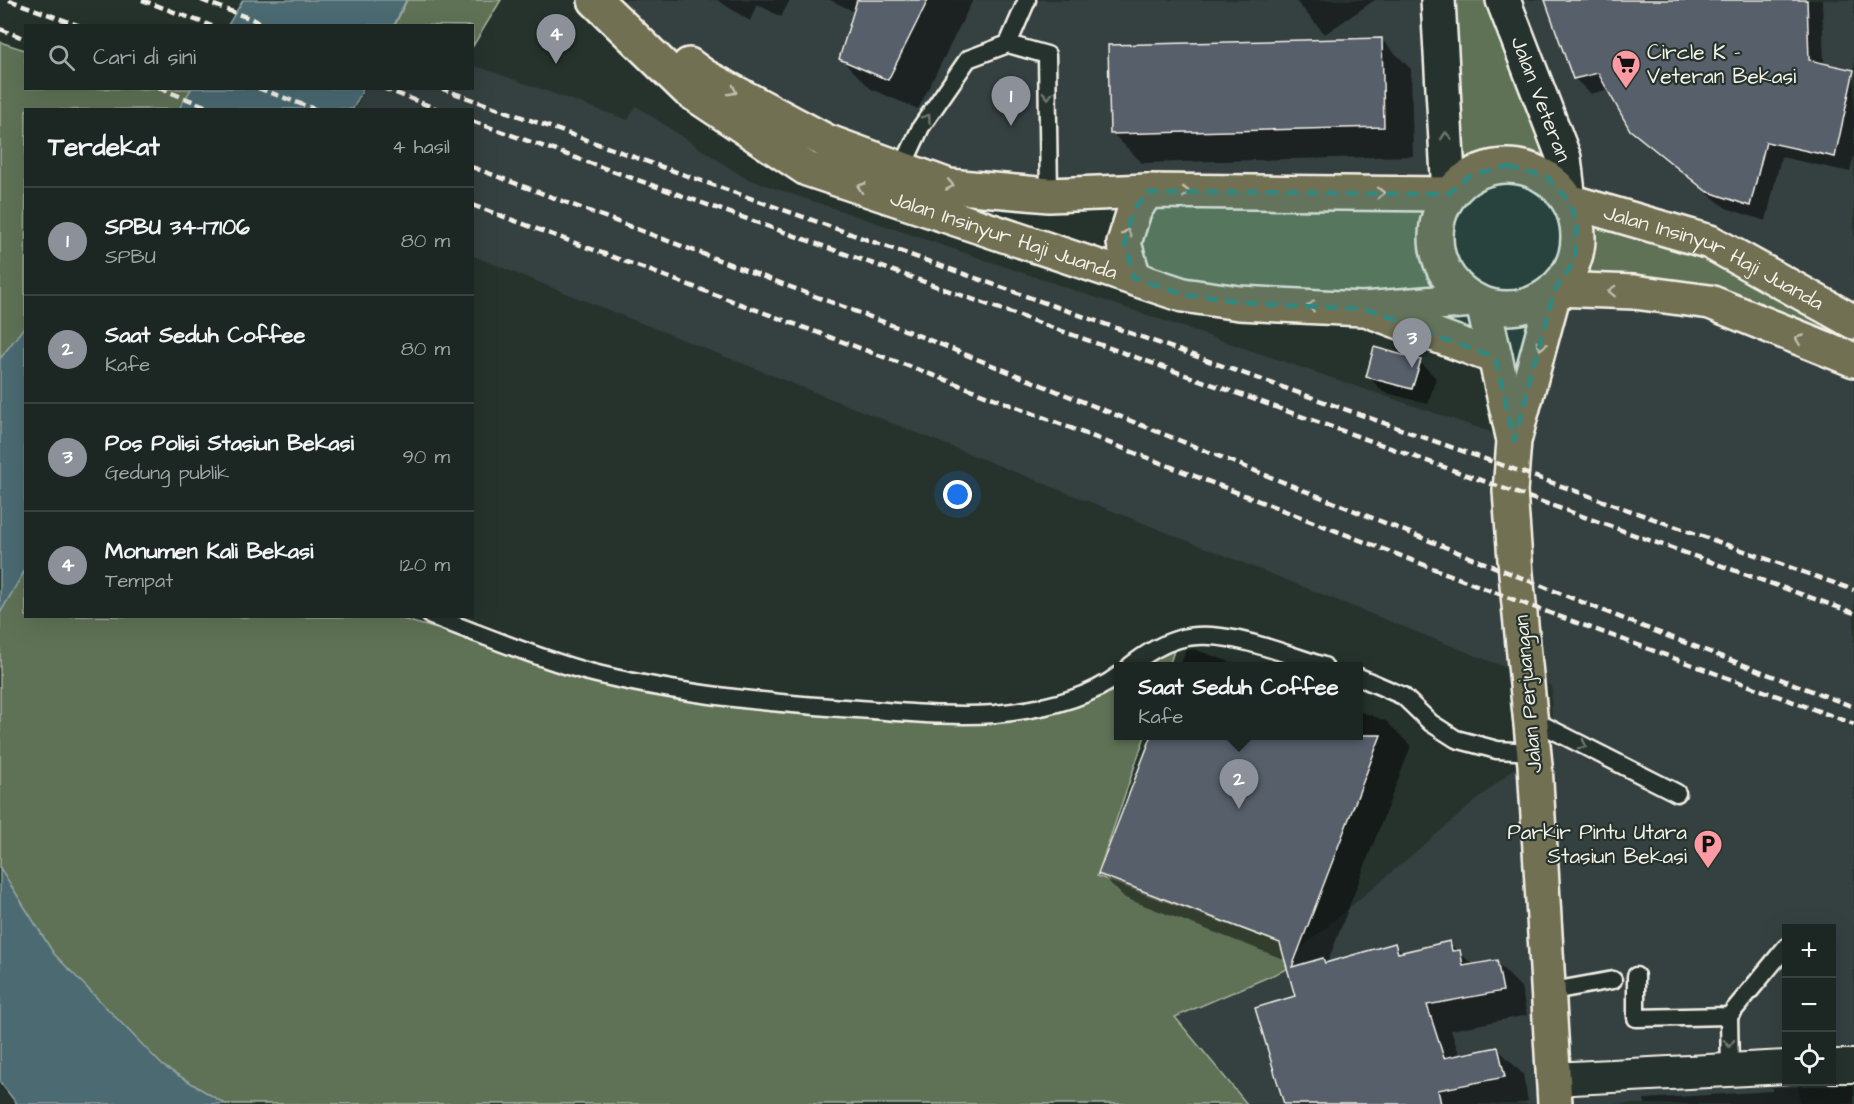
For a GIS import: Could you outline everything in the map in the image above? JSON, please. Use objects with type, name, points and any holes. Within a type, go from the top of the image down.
[{"type":"main road","name":"Jalan Insinyur Haji Juanda","points":[[596,0],[704,76],[826,141],[948,186],[1049,195],[1147,191],[1449,194]]},
{"type":"main road","name":"Jalan Insinyur Haji Juanda","points":[[596,0],[688,90],[807,169],[1183,295],[1239,303],[1363,309],[1479,302]]},
{"type":"main road","points":[[1507,165],[1546,176],[1569,201],[1577,221],[1578,243],[1570,271],[1555,289],[1542,299],[1524,306],[1505,308],[1479,302],[1450,280],[1439,261],[1436,230],[1442,206],[1449,194],[1471,175],[1507,165]]},
{"type":"main road","points":[[1134,278],[1124,243],[1134,211],[1147,191]]},
{"type":"main road","name":"Jalan Insinyur Haji Juanda","points":[[1569,201],[1710,242],[1854,322]]},
{"type":"main road","name":"Jalan Insinyur Haji Juanda","points":[[1555,289],[1634,292],[1710,302],[1854,360]]},
{"type":"main road","name":"Jalan Perjuangan","points":[[1554,1091],[1534,752],[1510,510],[1514,441],[1555,289]]},
{"type":"main road","points":[[1479,302],[1495,357],[1514,441]]},
{"type":"main road","points":[[1363,309],[1495,357]]},
{"type":"street","name":"Jalan Veteran","points":[[1503,1],[1564,158],[1569,201]]},
{"type":"street","points":[[1442,4],[1449,194]]},
{"type":"street","points":[[1836,1066],[1854,1066]]},
{"type":"street","points":[[1554,1091],[1730,1070],[1782,1067]]},
{"type":"lane","points":[[1008,44],[1027,0]]},
{"type":"lane","points":[[901,170],[921,127],[968,59],[1008,44],[1047,55],[1049,195]]},
{"type":"lane","points":[[437,618],[584,671],[706,694],[837,708],[956,715],[996,714],[1047,705],[1084,694],[1114,678]]},
{"type":"lane","points":[[1135,662],[1178,639],[1200,635],[1231,639],[1310,662]]},
{"type":"lane","points":[[1363,679],[1403,696],[1431,723],[1456,739],[1497,750],[1534,752]]},
{"type":"lane","points":[[1531,719],[1677,793]]},
{"type":"lane","points":[[1730,1070],[1729,1016],[1782,952]]},
{"type":"lane","points":[[1636,976],[1636,1018],[1729,1016]]},
{"type":"lane","points":[[1547,992],[1613,980]]},
{"type":"highlighted area","points":[[1507,165],[1546,176],[1569,201],[1577,221],[1575,260],[1555,289],[1514,441],[1495,357],[1363,309],[1239,303],[1183,295],[1134,278],[1124,243],[1134,211],[1147,191],[1449,194],[1471,175]]},
{"type":"shaded area","points":[[598,0],[1438,0],[1449,194],[949,186],[704,76]]},
{"type":"shaded area","points":[[1504,0],[1854,0],[1854,322],[1569,201]]},
{"type":"shaded area","points":[[474,65],[628,120],[636,106],[745,178],[1514,440],[1555,289],[1634,292],[1854,367],[1854,1068],[1836,1068],[1836,924],[1782,924],[1782,1086],[1798,1086],[1800,1104],[1247,1104],[1175,1017],[1287,969],[1299,950],[1534,752],[1547,979],[1552,686],[474,256],[474,108],[356,108],[365,90],[439,90],[447,93],[448,90],[474,90]]},
{"type":"green space","points":[[407,0],[501,0],[474,44],[474,24],[395,24]]},
{"type":"green space","points":[[1438,0],[1503,0],[1569,201],[1710,242],[1854,322],[1854,360],[1816,346],[1565,279],[1572,266],[1578,238],[1573,211],[1558,187],[1547,177],[1509,165],[1499,166],[1471,176],[1450,194],[1442,206],[1435,233],[1439,262],[1451,281],[1461,291],[1363,309],[1134,278],[1147,191],[1449,194]]},
{"type":"green space","points":[[0,42],[24,50],[24,90],[190,90],[180,108],[24,108],[24,327],[0,359]]},
{"type":"green space","points":[[24,572],[24,618],[398,618],[584,671],[706,694],[956,715],[1047,705],[1114,677],[1114,740],[1144,740],[1097,876],[1299,950],[1287,969],[1175,1017],[1247,1104],[225,1104],[163,1066],[54,954],[0,868],[0,613]]},
{"type":"green space","points":[[1178,639],[1170,662],[1137,662]]},
{"type":"water","points":[[243,0],[406,0],[394,24],[229,24]]},
{"type":"water","points":[[191,90],[362,90],[354,108],[180,108]]},
{"type":"water","points":[[24,327],[24,572],[0,613],[0,359]]},
{"type":"water","points":[[0,868],[54,954],[163,1066],[225,1104],[17,1104],[0,1082]]},
{"type":"building","points":[[857,0],[928,0],[888,80],[839,59]]},
{"type":"building","points":[[1545,0],[1807,0],[1809,60],[1854,70],[1835,157],[1766,142],[1750,206],[1706,191],[1630,130],[1598,73],[1573,79]]},
{"type":"building","points":[[1382,38],[1384,127],[1110,134],[1108,45]]},
{"type":"building","points":[[1374,347],[1421,360],[1412,389],[1366,377]]},
{"type":"building","points":[[1363,735],[1381,735],[1292,967],[1323,958],[1325,963],[1395,943],[1398,953],[1450,941],[1452,951],[1460,950],[1463,966],[1497,960],[1503,991],[1427,1005],[1444,1058],[1498,1047],[1505,1077],[1438,1090],[1441,1104],[1284,1104],[1255,1008],[1295,996],[1280,943],[1098,874],[1150,740],[1363,740]]},
{"type":"railway","points":[[9,0],[75,24]]},
{"type":"railway","points":[[142,0],[207,24]]},
{"type":"railway","points":[[201,0],[265,24]]},
{"type":"railway","points":[[0,29],[24,38]]},
{"type":"railway","points":[[164,90],[210,108]]},
{"type":"railway","points":[[263,90],[312,108]]},
{"type":"railway","points":[[388,90],[435,108]]},
{"type":"railway","points":[[446,90],[1854,590]]},
{"type":"railway","points":[[474,122],[1854,613]]},
{"type":"railway","points":[[474,168],[902,329],[1644,627],[1854,707]]},
{"type":"railway","points":[[474,206],[957,384],[1520,602],[1854,724]]},
{"type":"place","name":"Monumen Kali Bekasi","points":[[556,64]]},
{"type":"place","name":"Circle K - Veteran Bekasi","points":[[1626,90]]},
{"type":"place","name":"SPBU 34-17106","points":[[1011,126]]},
{"type":"place","name":"Pos Polisi Stasiun Bekasi","points":[[1412,368]]},
{"type":"place","name":"Saat Seduh Coffee","points":[[1239,809]]},
{"type":"place","name":"Parkir Pintu Utara Stasiun Bekasi","points":[[1708,870]]}]
